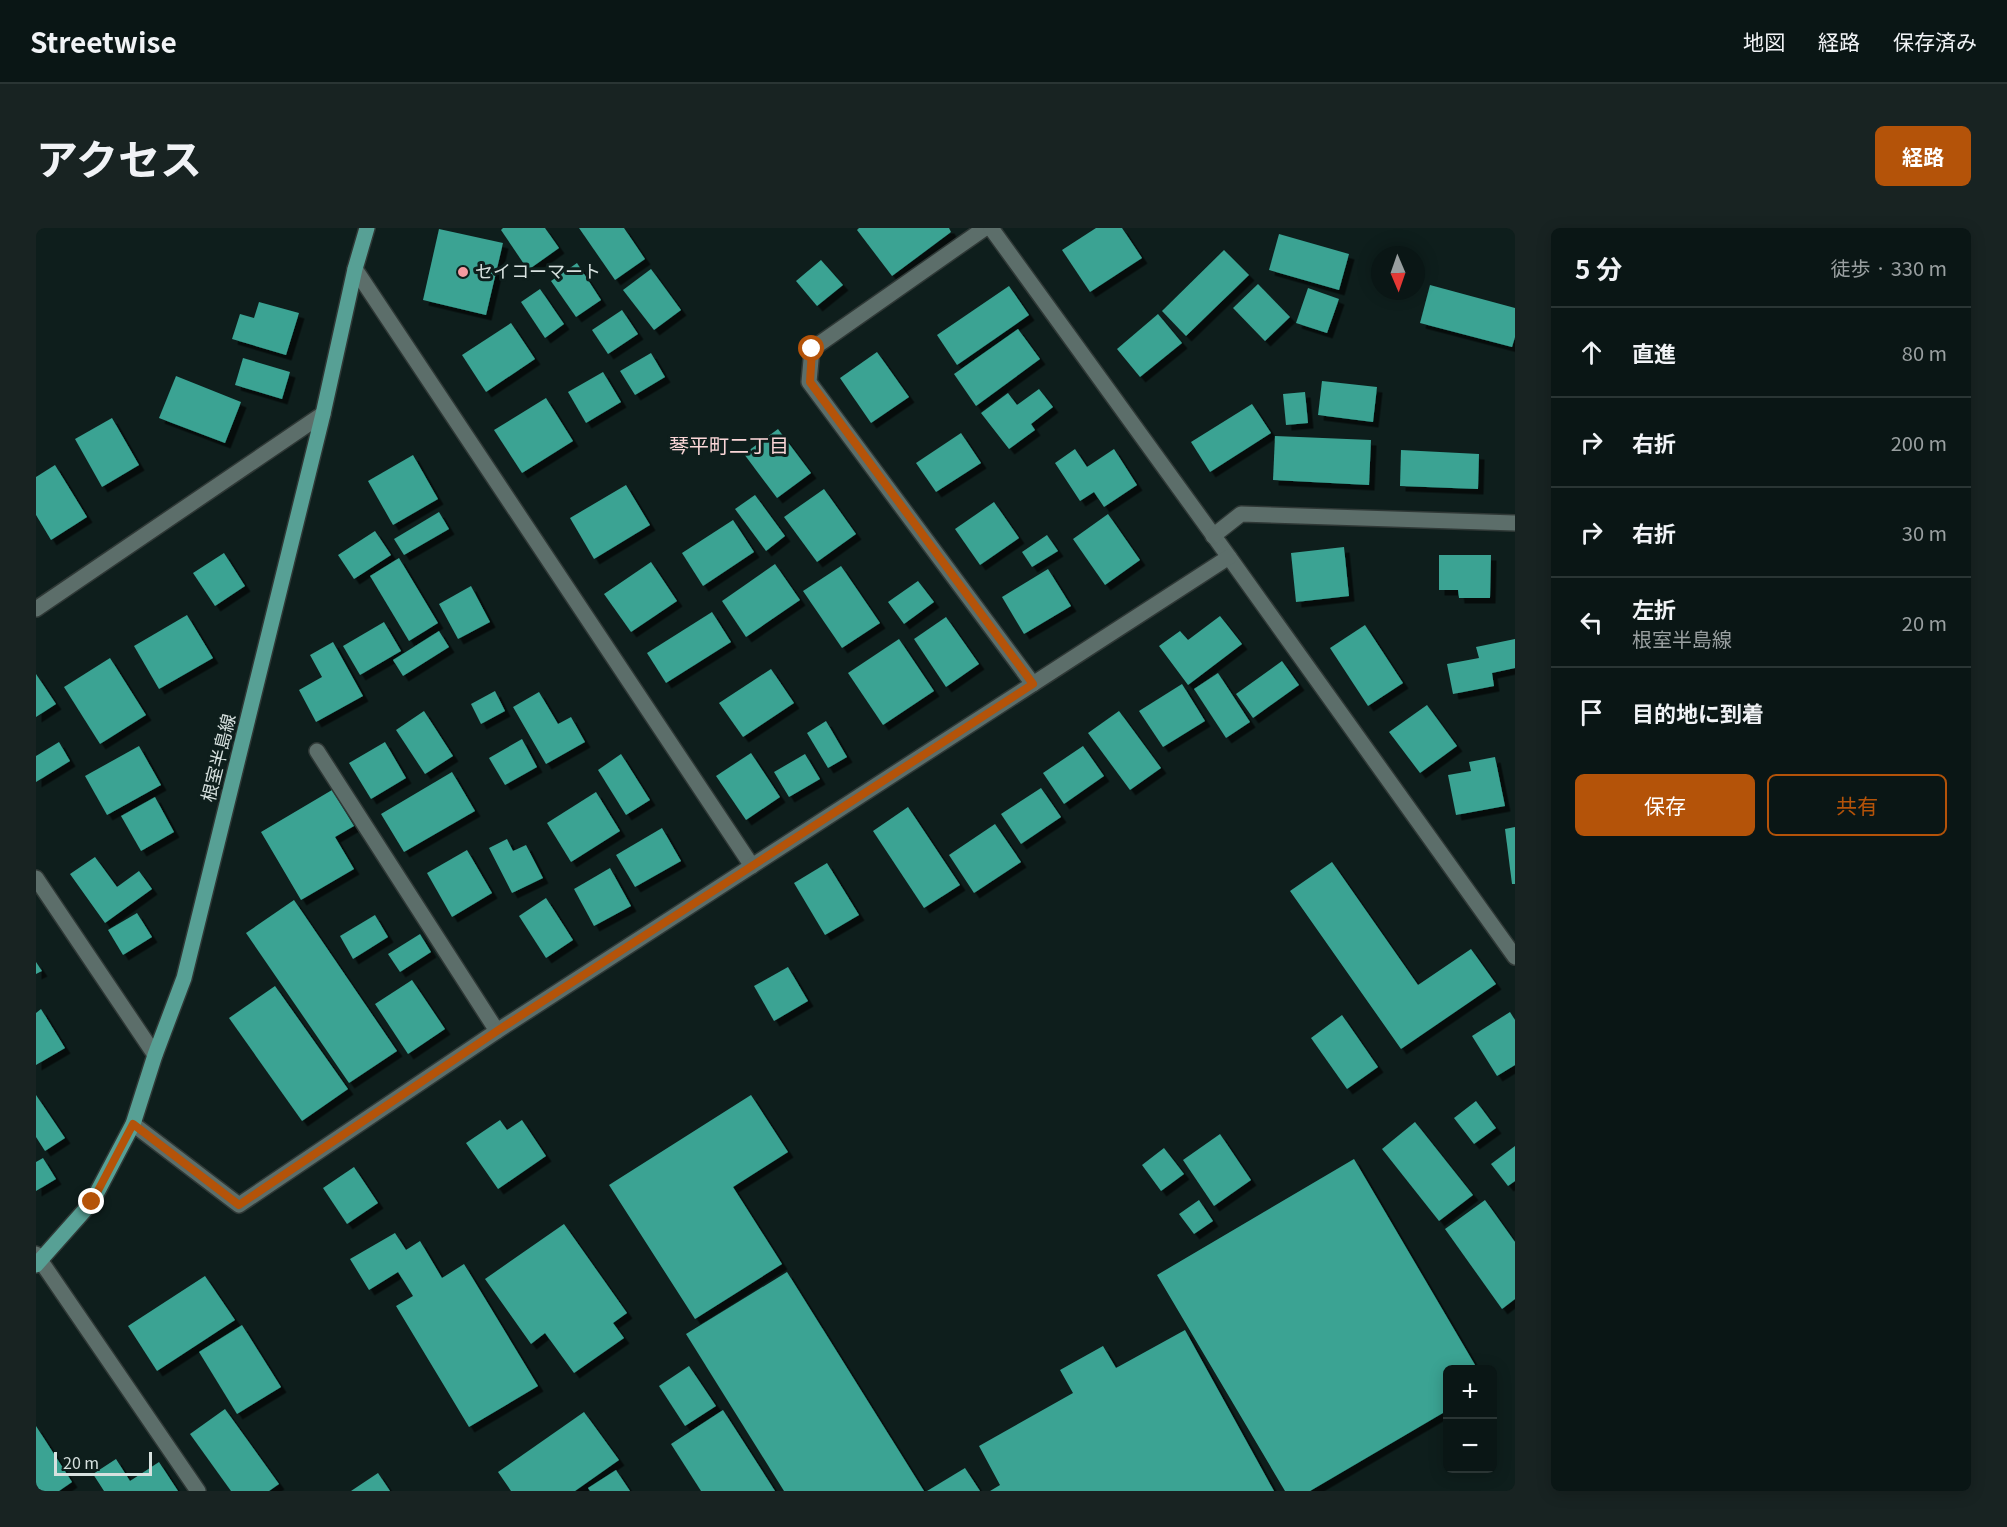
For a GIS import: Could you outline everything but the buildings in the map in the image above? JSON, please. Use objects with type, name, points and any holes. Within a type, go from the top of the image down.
[{"type":"main road","name":"根室半島線","points":[[37,1260],[92,1202],[133,1124],[155,1055],[184,978],[323,414],[366,228]]},
{"type":"street","points":[[985,228],[812,349],[810,382],[1033,684]]},
{"type":"street","points":[[991,228],[1515,957]]},
{"type":"street","points":[[355,269],[752,866]]},
{"type":"street","points":[[36,609],[323,414]]},
{"type":"street","points":[[1213,536],[1240,514],[1515,523]]},
{"type":"street","points":[[133,1124],[239,1205],[497,1031],[1229,557]]},
{"type":"street","points":[[317,751],[497,1031]]},
{"type":"street","points":[[36,878],[155,1055]]},
{"type":"street","points":[[37,1260],[198,1491]]},
{"type":"place","name":"セイコーマート","points":[[463,272]]},
{"type":"district","name":"琴平町二丁目","points":[[729,446]]},
{"type":"route","points":[[92,1202],[133,1124],[239,1205],[497,1031],[1033,684],[810,382],[812,349]]}]
